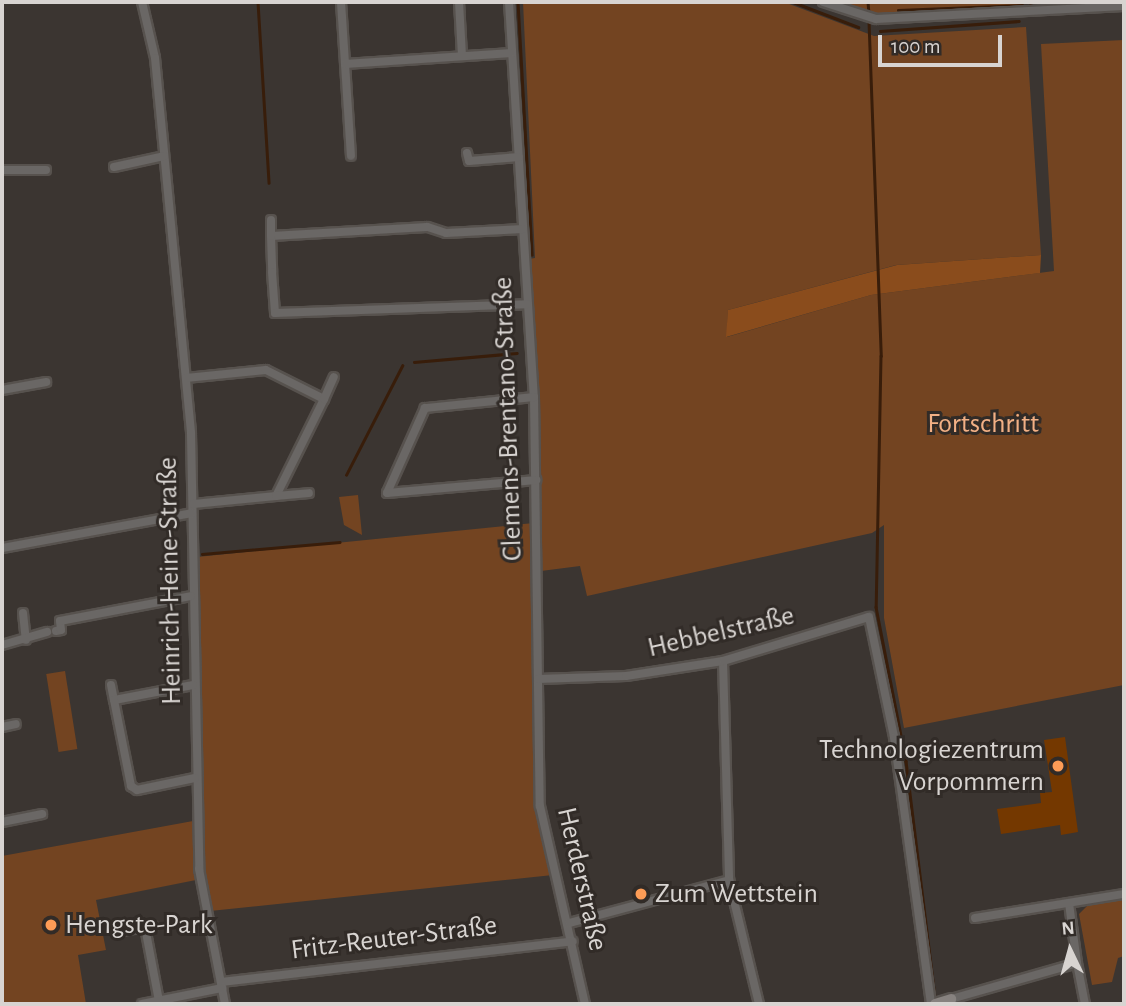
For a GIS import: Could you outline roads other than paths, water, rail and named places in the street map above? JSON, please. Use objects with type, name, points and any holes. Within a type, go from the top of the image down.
[{"type":"street","name":"Heinrich-Heine-Straße","points":[[142,2],[155,58],[186,378],[193,509],[191,596],[199,874],[225,1004]]},
{"type":"street","points":[[341,2],[351,156]]},
{"type":"street","points":[[459,2],[462,56]]},
{"type":"street","name":"Clemens-Brentano-Straße","points":[[509,2],[534,397],[538,679]]},
{"type":"street","points":[[823,2],[868,18],[1124,6]]},
{"type":"street","points":[[345,64],[512,53]]},
{"type":"street","points":[[467,153],[469,162],[519,157]]},
{"type":"street","points":[[114,167],[164,156]]},
{"type":"street","points":[[2,170],[46,170]]},
{"type":"street","points":[[271,220],[275,313],[527,304]]},
{"type":"street","points":[[271,236],[427,227],[446,233],[523,229]]},
{"type":"street","points":[[186,378],[265,370],[324,399]]},
{"type":"street","points":[[276,496],[334,377]]},
{"type":"street","points":[[2,390],[46,382]]},
{"type":"street","points":[[534,397],[425,408],[387,493],[536,480]]},
{"type":"street","points":[[2,548],[193,509],[276,496],[309,494]]},
{"type":"street","points":[[2,645],[61,630],[60,621],[191,596]]},
{"type":"street","points":[[23,612],[26,640]]},
{"type":"street","name":"Hebbelstraße","points":[[538,679],[626,676],[723,661],[869,617],[894,737],[933,1004]]},
{"type":"street","points":[[723,661],[729,880],[759,1004]]},
{"type":"street","name":"Herderstraße","points":[[538,679],[542,818],[569,923],[586,1004]]},
{"type":"street","points":[[111,685],[131,786],[137,790],[195,778]]},
{"type":"street","points":[[114,700],[193,685]]},
{"type":"street","points":[[2,727],[16,724]]},
{"type":"street","points":[[2,822],[42,814]]},
{"type":"street","points":[[569,923],[729,880]]},
{"type":"street","points":[[975,918],[1124,894]]},
{"type":"street","points":[[1069,903],[1084,1004]]},
{"type":"street","points":[[121,931],[149,927],[159,1001]]},
{"type":"street","name":"Fritz-Reuter-Straße","points":[[142,1004],[221,985],[573,941]]},
{"type":"street","points":[[933,1004],[1077,963]]},
{"type":"waterway","points":[[258,2],[269,183]]},
{"type":"waterway","points":[[518,2],[532,255]]},
{"type":"waterway","points":[[793,2],[858,27]]},
{"type":"waterway","points":[[838,2],[853,7]]},
{"type":"waterway","points":[[868,2],[869,14]]},
{"type":"waterway","points":[[898,10],[1022,5]]},
{"type":"waterway","points":[[869,21],[881,356],[876,607],[906,761],[935,996]]},
{"type":"waterway","points":[[880,31],[1019,21]]},
{"type":"waterway","points":[[414,362],[517,353]]},
{"type":"waterway","points":[[346,475],[402,366]]},
{"type":"waterway","points":[[202,554],[339,542]]},
{"type":"place","name":"Technologiezentrum Vorpommern","points":[[1058,766]]},
{"type":"place","name":"Zum Wettstein","points":[[641,894]]},
{"type":"place","name":"Hengste-Park","points":[[51,925]]},
{"type":"park label","name":"Fortschritt","points":[[983,424]]}]
